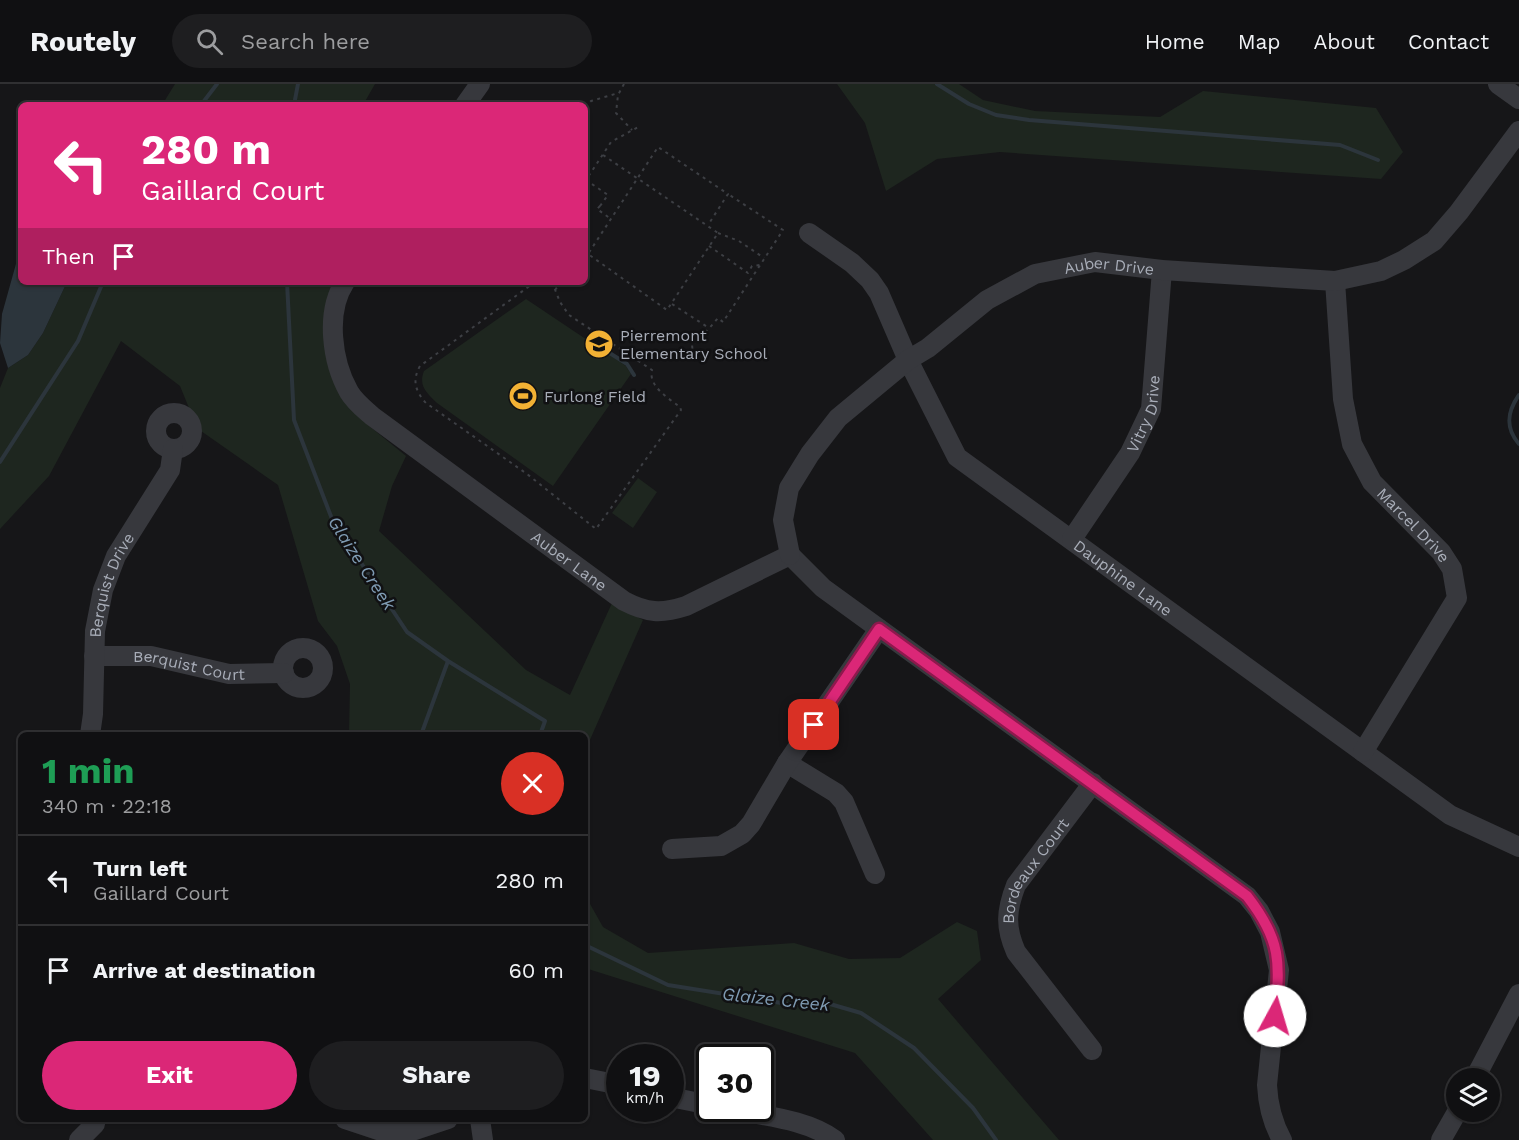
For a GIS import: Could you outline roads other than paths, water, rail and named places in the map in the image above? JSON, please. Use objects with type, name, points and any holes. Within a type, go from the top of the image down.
[{"type":"street","points":[[467,102],[480,84]]},
{"type":"street","points":[[1498,84],[1519,99]]},
{"type":"street","name":"Auber Drive","points":[[790,555],[783,520],[789,488],[810,454],[838,418],[908,360],[928,348],[987,300],[1035,274],[1095,262],[1162,270],[1335,281],[1382,272],[1404,261],[1434,241],[1459,212],[1519,131]]},
{"type":"street","name":"Dauphine Lane","points":[[809,233],[852,263],[870,280],[879,293],[908,360],[957,457],[1450,815],[1519,847]]},
{"type":"street","name":"Vitry Drive","points":[[1072,539],[1130,453],[1150,409],[1162,270]]},
{"type":"street","name":"Marcel Drive","points":[[1335,281],[1342,399],[1352,444],[1372,482],[1441,552],[1452,569],[1457,598],[1363,752]]},
{"type":"street","name":"Auber Lane","points":[[343,285],[333,319],[335,353],[342,377],[358,404],[624,601],[652,612],[667,612],[686,606],[790,555]]},
{"type":"street","name":"Berquist Drive","points":[[90,732],[96,622],[103,590],[117,556],[170,470],[172,449]]},
{"type":"street","points":[[790,555],[823,588],[1247,896],[1259,911],[1270,932],[1277,953],[1279,970],[1268,1103],[1273,1124],[1282,1140]]},
{"type":"street","points":[[672,849],[721,846],[742,834],[751,824],[787,763],[879,629]]},
{"type":"street","name":"Berquist Court","points":[[93,656],[159,657],[229,674],[284,673]]},
{"type":"street","points":[[787,763],[836,793],[844,802],[875,874]]},
{"type":"street","name":"Bordeaux Court","points":[[1092,1050],[1016,952],[1009,937],[1007,920],[1008,904],[1016,885],[1093,783]]},
{"type":"street","points":[[1480,1068],[1519,993]]},
{"type":"street","points":[[588,1079],[606,1082]]},
{"type":"street","points":[[774,1119],[825,1133],[834,1140]]},
{"type":"street","points":[[79,1140],[96,1122]]},
{"type":"street","points":[[354,1122],[381,1131],[409,1132],[439,1122]]},
{"type":"street","points":[[480,1122],[483,1140]]},
{"type":"street","points":[[1441,1140],[1451,1122]]},
{"type":"waterway","points":[[203,102],[217,84]]},
{"type":"waterway","name":"Glaize Creek","points":[[295,102],[298,84]]},
{"type":"waterway","points":[[937,84],[969,104],[996,115],[1029,120],[1340,145],[1378,160]]},
{"type":"waterway","points":[[0,462],[78,341],[102,285]]},
{"type":"waterway","name":"Glaize Creek","points":[[287,285],[294,420],[332,519],[407,632],[448,661],[545,721],[541,732]]},
{"type":"waterway","points":[[600,347],[627,364],[634,375]]},
{"type":"waterway","points":[[1519,395],[1509,420],[1511,432],[1519,444]]},
{"type":"waterway","points":[[422,732],[448,661]]},
{"type":"waterway","name":"Glaize Creek","points":[[588,946],[668,985],[788,1004],[830,1004],[861,1013],[914,1048],[973,1108],[996,1140]]},
{"type":"place","name":"Pierremont Elementary School","points":[[599,344]]},
{"type":"place","name":"Furlong Field","points":[[523,396]]}]
